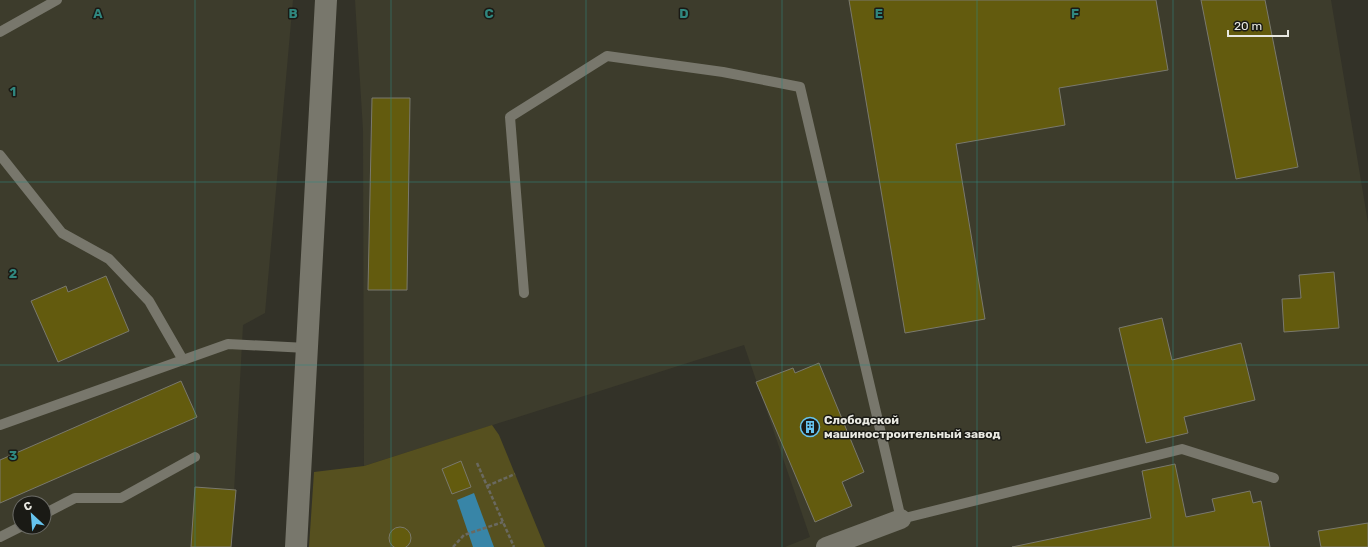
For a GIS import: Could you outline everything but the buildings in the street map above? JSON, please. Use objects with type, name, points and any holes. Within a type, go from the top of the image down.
[{"type":"street","points":[[296,547],[326,0]]},
{"type":"street","points":[[826,547],[901,519]]},
{"type":"lane","points":[[0,32],[57,0]]},
{"type":"lane","points":[[524,293],[510,117],[607,56],[723,72],[800,87],[901,519],[1182,449],[1274,478]]},
{"type":"lane","points":[[0,156],[62,232],[109,259],[149,301],[183,360]]},
{"type":"lane","points":[[0,425],[228,344],[307,348]]},
{"type":"lane","points":[[52,510],[75,498],[121,498],[195,458]]},
{"type":"lane","points":[[0,537],[12,531]]},
{"type":"path","points":[[477,463],[514,547]]},
{"type":"path","points":[[487,486],[515,474]]},
{"type":"path","points":[[453,547],[464,535],[503,522]]},
{"type":"shaded area","points":[[0,0],[293,0],[265,313],[243,325],[231,547],[0,547]]},
{"type":"shaded area","points":[[355,0],[1331,0],[1368,223],[1368,547],[785,547],[810,537],[744,345],[364,466],[363,130]]},
{"type":"shaded area","points":[[492,425],[499,435],[545,547],[309,547],[314,472],[364,466]]},
{"type":"water","points":[[474,493],[494,547],[473,547],[457,500]]},
{"type":"place","name":"Слободской машиностроительный завод","points":[[810,427]]}]
